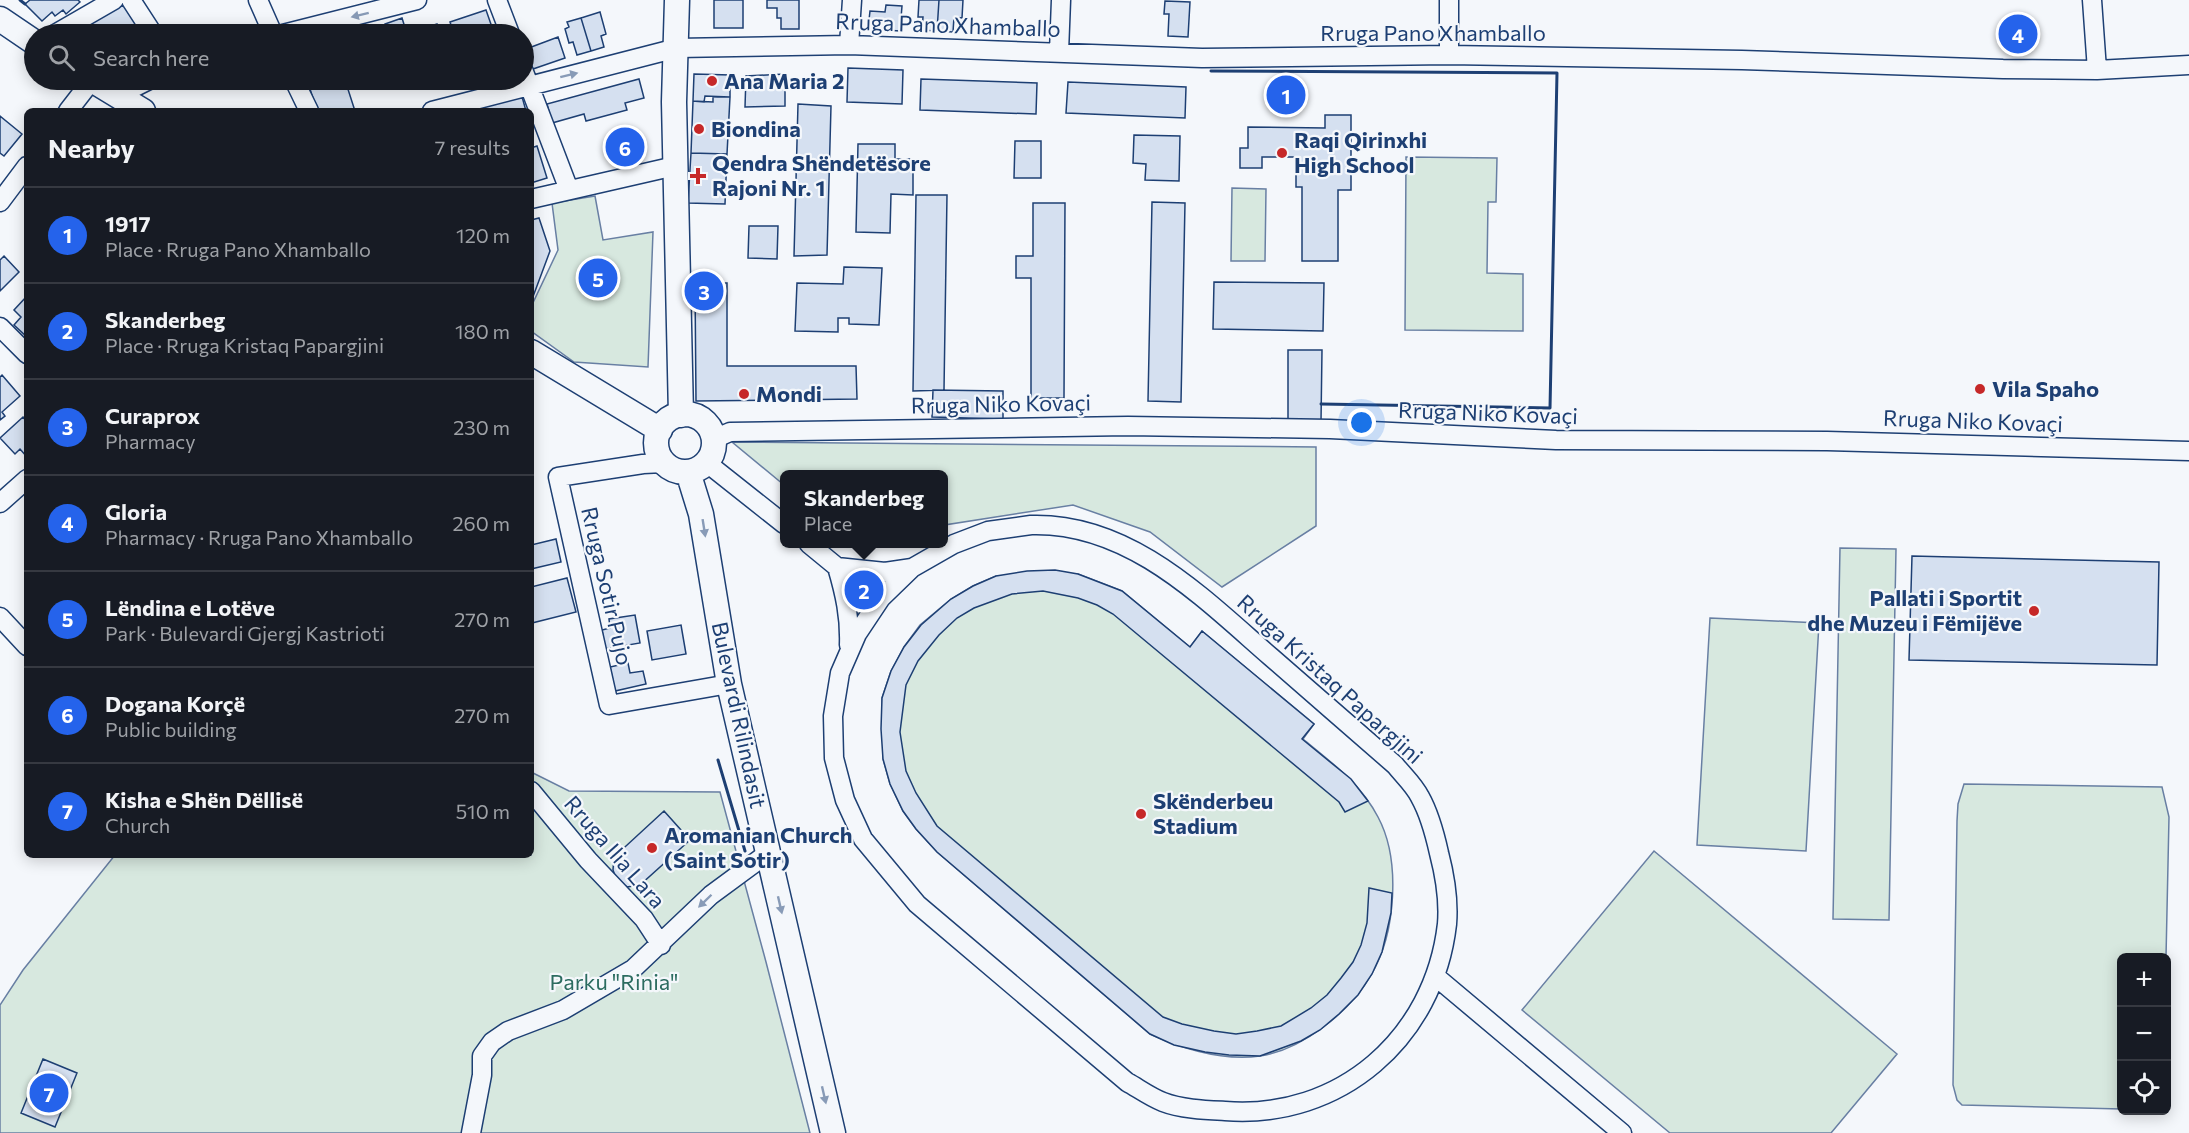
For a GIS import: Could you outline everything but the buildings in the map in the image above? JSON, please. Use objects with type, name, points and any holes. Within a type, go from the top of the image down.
[{"type":"main road","points":[[677,0],[674,102],[681,415]]},
{"type":"main road","points":[[0,19],[24,35]]},
{"type":"main road","points":[[108,90],[138,108]]},
{"type":"main road","points":[[534,354],[660,430]]},
{"type":"main road","points":[[681,415],[699,417],[711,430],[714,448],[698,467],[679,472],[664,463],[657,447],[660,430],[672,417],[681,415]]},
{"type":"main road","name":"Bulevardi Rilindasit","points":[[698,467],[701,514],[729,684],[832,1133]]},
{"type":"street","points":[[72,24],[114,0]]},
{"type":"street","points":[[131,0],[147,24]]},
{"type":"street","points":[[258,0],[269,24]]},
{"type":"street","points":[[322,24],[417,0]]},
{"type":"street","points":[[497,0],[506,24]]},
{"type":"street","points":[[849,45],[852,0]]},
{"type":"street","points":[[1059,52],[1061,0]]},
{"type":"street","points":[[1449,0],[1449,55]]},
{"type":"street","points":[[2092,0],[2097,70]]},
{"type":"street","name":"Rruga Pano Xhamballo","points":[[534,76],[677,48],[849,45],[1202,57],[1449,55],[1742,60],[2003,69],[2097,70],[2189,65]]},
{"type":"street","points":[[70,108],[84,90]]},
{"type":"street","points":[[117,96],[129,90]]},
{"type":"street","points":[[299,90],[308,108]]},
{"type":"street","name":"Rruga Pano Xhamballo","points":[[441,108],[492,90]]},
{"type":"street","points":[[531,90],[569,190]]},
{"type":"street","points":[[534,198],[675,166]]},
{"type":"street","points":[[0,202],[24,177]]},
{"type":"street","points":[[0,327],[24,351]]},
{"type":"street","name":"Rruga Niko Kovaçi","points":[[714,439],[730,432],[1128,426],[1330,429],[1556,440],[1827,441],[2189,451]]},
{"type":"street","name":"Rruga Sotir Pujo","points":[[664,463],[558,477],[609,705],[729,684]]},
{"type":"street","points":[[698,467],[780,521]]},
{"type":"street","points":[[0,503],[24,486]]},
{"type":"street","name":"Rruga Kristaq Papargjini","points":[[947,548],[912,568],[881,598],[848,650],[840,674],[833,716],[834,758],[844,800],[863,838],[917,904],[1127,1082],[1163,1102],[1207,1110],[1250,1113],[1292,1107],[1332,1092],[1368,1070],[1399,1040],[1423,1005],[1439,965],[1447,923],[1446,880],[1436,839],[1420,796],[1395,765],[1195,590],[1152,560],[1114,540],[1080,529],[1045,525],[988,531],[948,547]]},
{"type":"street","points":[[815,548],[837,567]]},
{"type":"street","name":"Rruga Kristaq Papargjini","points":[[848,650],[850,622],[837,567],[885,572],[912,568]]},
{"type":"street","points":[[0,617],[24,643]]},
{"type":"street","name":"Rruga Ilia Lara","points":[[534,795],[588,860],[644,919],[661,945]]},
{"type":"street","points":[[471,1133],[482,1075],[482,1056],[492,1042],[508,1031],[563,1010],[633,969],[661,945],[711,895],[768,853]]},
{"type":"street","points":[[1435,976],[1622,1133]]},
{"type":"green space","points":[[1406,157],[1497,158],[1496,202],[1488,202],[1487,273],[1523,274],[1523,331],[1405,330]]},
{"type":"green space","points":[[1232,188],[1266,189],[1265,261],[1231,261]]},
{"type":"green space","points":[[595,196],[603,240],[653,232],[648,367],[574,362],[534,333],[534,301],[558,250],[552,203]]},
{"type":"green space","points":[[732,442],[1316,447],[1316,526],[1222,587],[1150,532],[1073,505],[948,524],[948,470],[780,470],[780,482]]},
{"type":"green space","points":[[1840,548],[1896,549],[1889,920],[1833,919]]},
{"type":"green space","name":"Skënderbeu Stadium","points":[[1078,574],[1122,591],[1190,647],[1202,631],[1314,724],[1303,739],[1354,784],[1378,817],[1390,854],[1392,875],[1390,918],[1379,958],[1371,975],[1351,1002],[1324,1027],[1292,1046],[1260,1056],[1232,1057],[1190,1049],[1150,1034],[937,852],[903,811],[890,784],[883,759],[882,698],[891,671],[904,647],[920,625],[951,599],[996,576]]},
{"type":"green space","points":[[1710,618],[1819,623],[1806,851],[1697,845]]},
{"type":"green space","name":"Parku \"Rinia\"","points":[[534,774],[569,791],[720,792],[810,1133],[0,1133],[0,1005],[23,970],[113,858],[534,858]]},
{"type":"green space","points":[[1964,784],[2162,787],[2169,817],[2166,953],[2117,953],[2117,1109],[1962,1105],[1957,1100],[1953,1085],[1958,804]]},
{"type":"green space","points":[[1654,851],[1897,1054],[1831,1133],[1670,1133],[1522,1010]]},
{"type":"wall","points":[[20,0],[25,4]]},
{"type":"wall","points":[[1211,71],[1557,73],[1550,408],[1321,404]]},
{"type":"wall","points":[[718,760],[745,851]]},
{"type":"place","name":"Gloria","points":[[2018,34]]},
{"type":"place","name":"Ana Maria 2","points":[[712,81]]},
{"type":"place","name":"1917","points":[[1286,95]]},
{"type":"place","name":"Biondina","points":[[699,129]]},
{"type":"place","name":"Dogana Korçë","points":[[625,147]]},
{"type":"place","name":"Raqi Qirinxhi High School","points":[[1282,153]]},
{"type":"place","name":"Qendra Shëndetësore Rajoni Nr. 1","points":[[698,176]]},
{"type":"place","name":"Lëndina e Lotëve","points":[[598,278]]},
{"type":"place","name":"Curaprox","points":[[704,291]]},
{"type":"place","name":"Vila Spaho","points":[[1980,389]]},
{"type":"place","name":"Mondi","points":[[744,394]]},
{"type":"place","name":"Skanderbeg","points":[[864,590]]},
{"type":"place","name":"Pallati i Sportit dhe Muzeu i Fëmijëve","points":[[2034,611]]},
{"type":"place","name":"Skënderbeu Stadium","points":[[1141,814]]},
{"type":"place","name":"Aromanian Church (Saint Sotir)","points":[[652,848]]},
{"type":"place","name":"Kisha e Shën Dëllisë","points":[[49,1093]]}]
